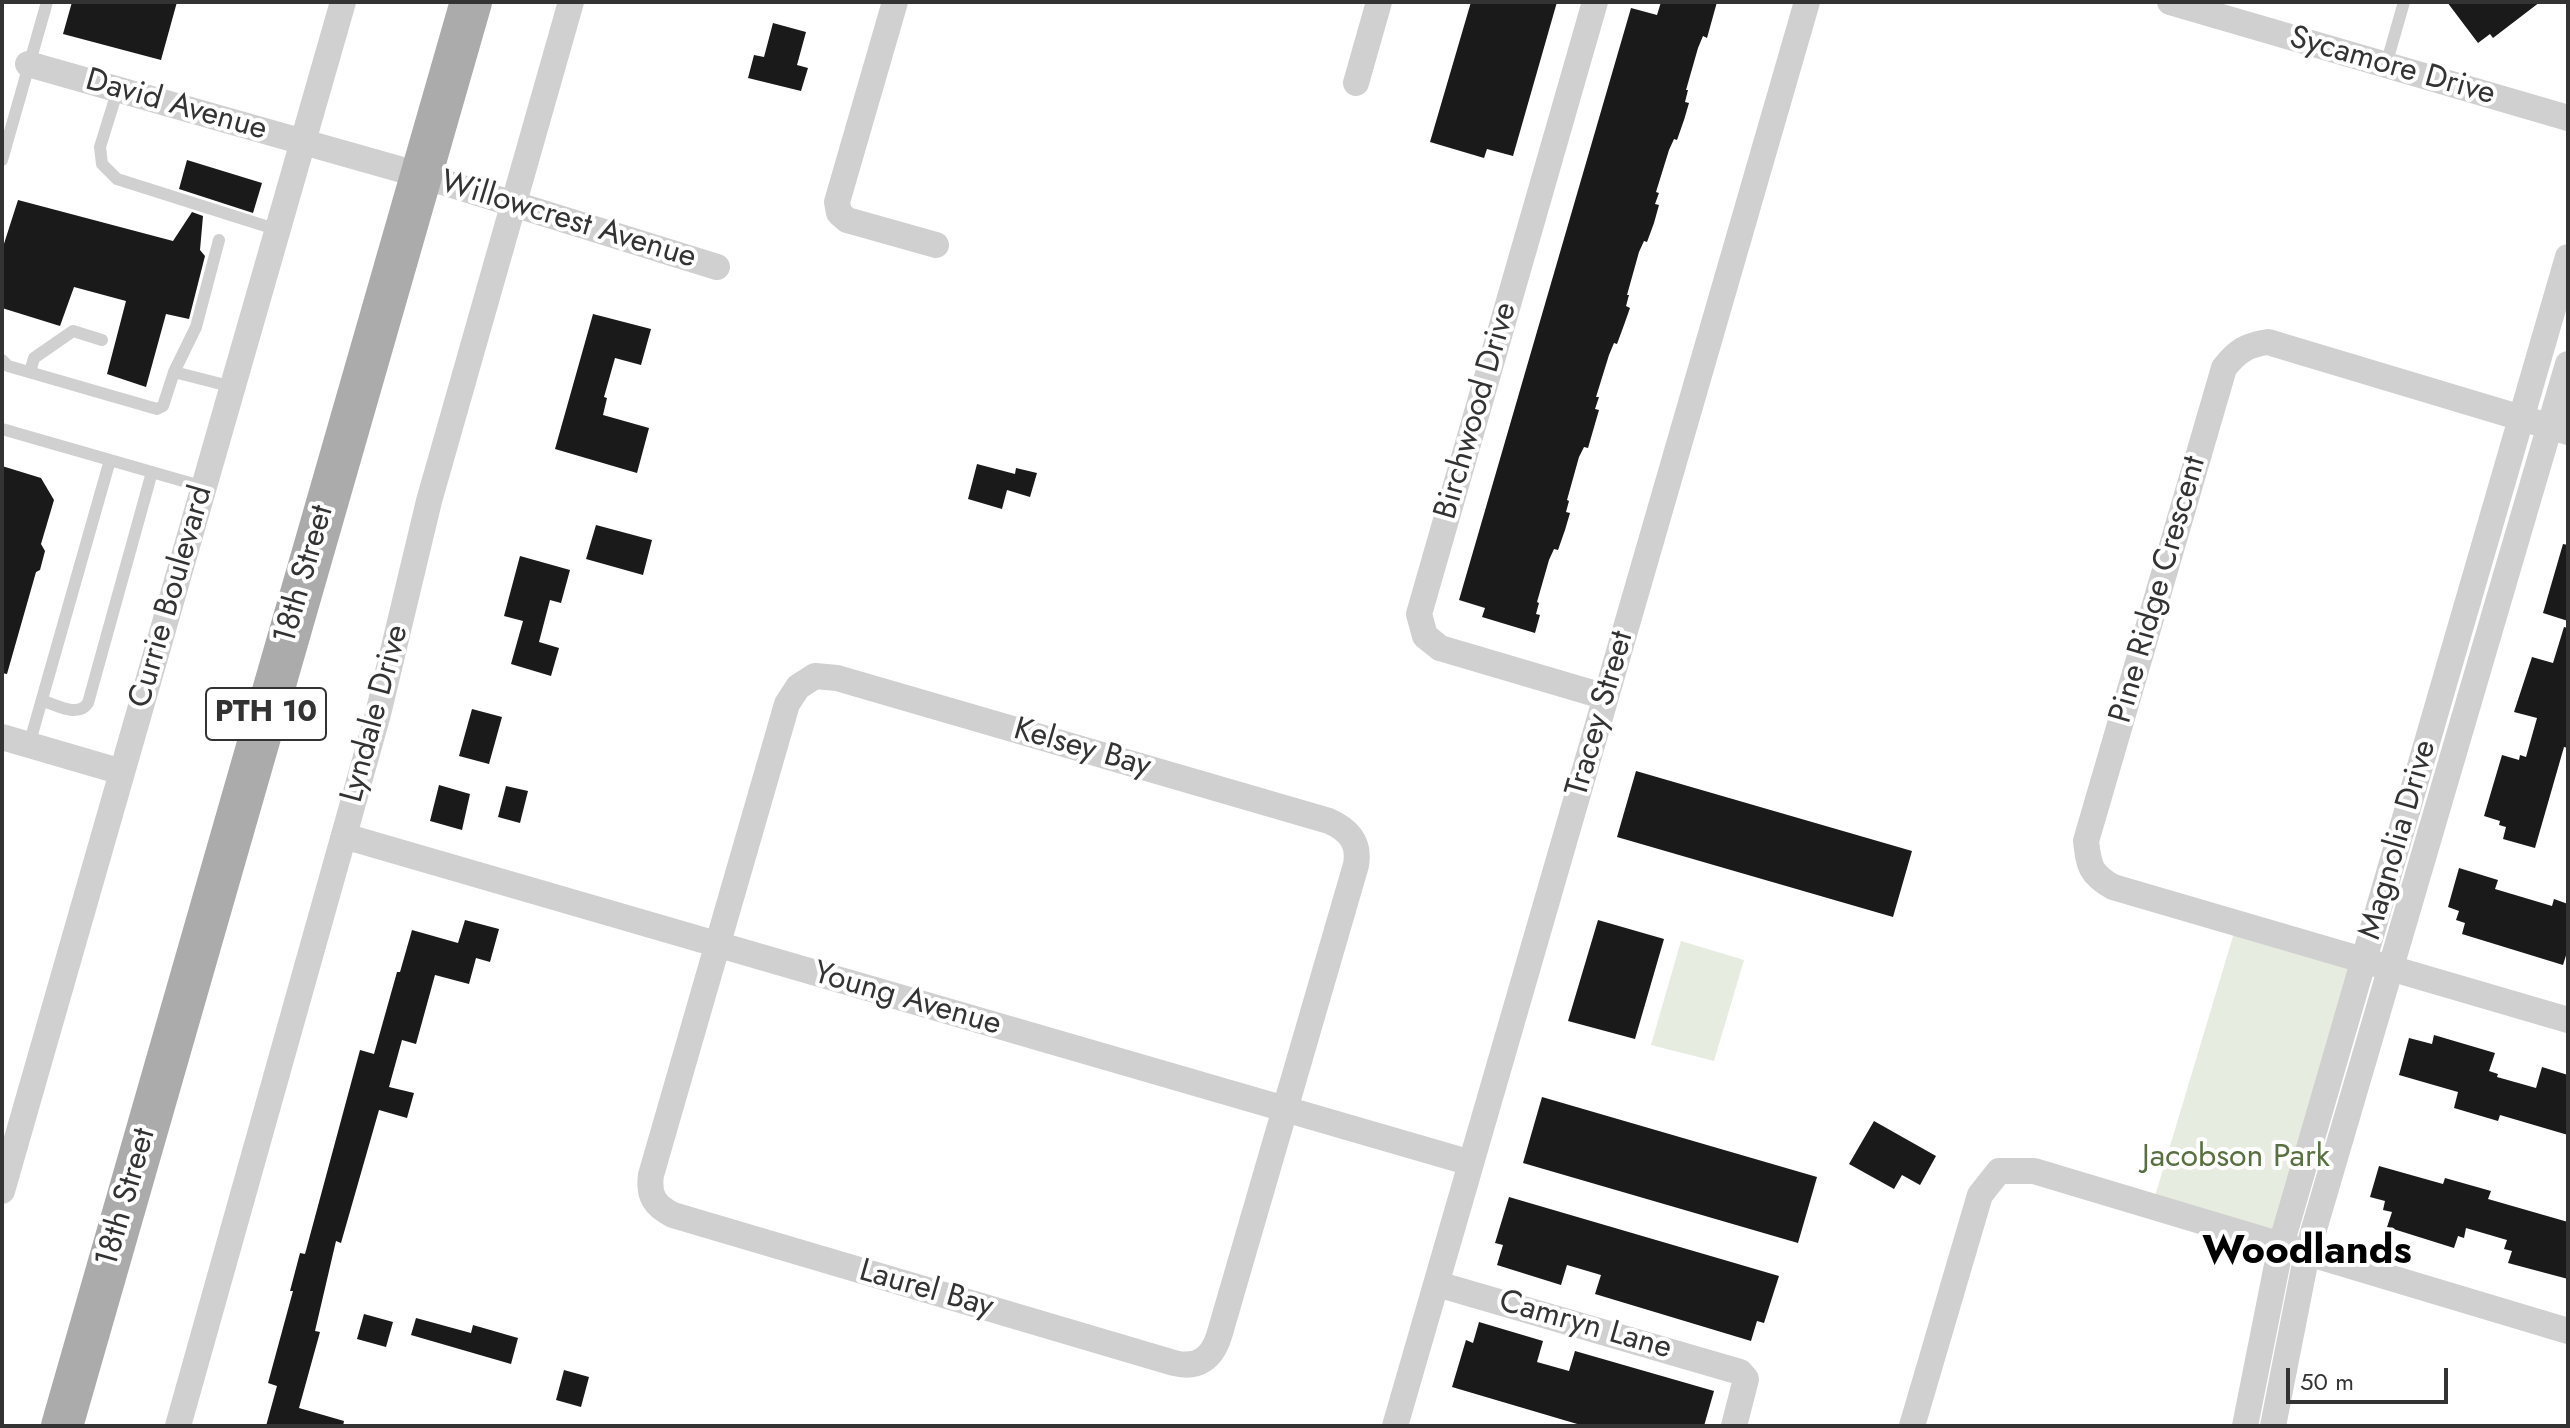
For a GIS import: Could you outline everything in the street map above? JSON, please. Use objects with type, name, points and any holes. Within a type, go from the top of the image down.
[{"type":"main road","name":"18th Street","points":[[62,1426],[471,2]]},
{"type":"street","name":"Currie Boulevard","points":[[2,1191],[343,2]]},
{"type":"street","name":"Lyndale Drive","points":[[178,1426],[381,702],[429,501],[571,2]]},
{"type":"street","points":[[895,2],[837,202],[839,213],[847,220],[936,245]]},
{"type":"street","points":[[1356,83],[1379,2]]},
{"type":"street","name":"Birchwood Drive","points":[[1595,2],[1419,614],[1425,636],[1440,648],[1606,697]]},
{"type":"street","name":"Tracey Street","points":[[1395,1426],[1807,2]]},
{"type":"street","name":"Sycamore Drive","points":[[2170,2],[2568,118]]},
{"type":"street","name":"David Avenue","points":[[28,64],[420,175]]},
{"type":"street","name":"Willowcrest Avenue","points":[[420,175],[717,267]]},
{"type":"street","name":"Magnolia Drive","points":[[2245,1426],[2281,1245],[2568,257]]},
{"type":"street","name":"Pine Ridge Crescent","points":[[2364,961],[2113,887],[2096,877],[2089,861],[2086,841],[2224,368],[2234,354],[2249,345],[2268,342],[2559,429]]},
{"type":"street","name":"Magnolia Drive","points":[[2273,1426],[2307,1253],[2390,969],[2559,429],[2568,364]]},
{"type":"street","name":"Kelsey Bay","points":[[716,944],[791,695],[806,679],[815,676],[866,686],[1329,821],[1347,831],[1357,846],[1356,865],[1286,1110]]},
{"type":"street","points":[[2,737],[122,772]]},
{"type":"street","name":"Young Avenue","points":[[344,836],[1471,1163]]},
{"type":"street","name":"Laurel Bay","points":[[716,944],[651,1175],[650,1192],[658,1206],[673,1215],[1184,1366],[1202,1362],[1217,1343],[1286,1110]]},
{"type":"street","points":[[2364,961],[2568,1020]]},
{"type":"street","points":[[1912,1426],[1980,1195],[1999,1171],[2034,1171],[2568,1331]]},
{"type":"street","name":"Camryn Lane","points":[[1437,1284],[1732,1368],[1746,1379],[1734,1426]]},
{"type":"lane","points":[[2,160],[47,2]]},
{"type":"lane","points":[[2386,65],[2404,2]]},
{"type":"lane","points":[[118,89],[100,147],[102,164],[117,179],[278,230]]},
{"type":"lane","points":[[2,360],[8,366],[157,409],[163,406],[174,372],[196,327],[219,240]]},
{"type":"lane","points":[[30,372],[34,358],[73,331],[102,340]]},
{"type":"lane","points":[[174,372],[233,387]]},
{"type":"lane","points":[[2,429],[204,487]]},
{"type":"lane","points":[[29,745],[110,460]]},
{"type":"lane","points":[[43,701],[77,711],[84,709],[88,703],[152,472]]},
{"type":"green space","name":"Jacobson Park","points":[[2237,923],[2364,961],[2281,1245],[2152,1206]]},
{"type":"green space","points":[[1681,941],[1744,960],[1714,1061],[1651,1045]]},
{"type":"building","points":[[72,2],[177,2],[161,60],[63,34]]},
{"type":"building","points":[[1471,2],[1557,2],[1513,156],[1487,149],[1484,158],[1430,142]]},
{"type":"building","points":[[1661,2],[1717,2],[1707,38],[1703,36],[1698,48],[1686,90],[1685,102],[1689,103],[1684,120],[1677,140],[1674,139],[1669,150],[1656,192],[1659,193],[1655,204],[1659,205],[1654,223],[1647,242],[1644,241],[1639,252],[1627,295],[1626,306],[1630,308],[1617,344],[1614,343],[1609,355],[1596,397],[1599,397],[1595,409],[1599,410],[1588,448],[1584,447],[1579,457],[1567,500],[1566,512],[1570,513],[1565,530],[1558,550],[1554,549],[1549,560],[1537,602],[1536,614],[1540,615],[1535,633],[1482,617],[1485,608],[1459,600],[1631,8],[1657,15]]},
{"type":"building","points":[[2447,2],[2540,2],[2493,38],[2490,34],[2478,43]]},
{"type":"building","points":[[773,23],[806,32],[797,65],[808,68],[801,91],[748,78],[754,55],[764,57]]},
{"type":"building","points":[[187,160],[262,183],[253,213],[179,189]]},
{"type":"building","points":[[18,200],[173,241],[192,212],[203,216],[200,250],[205,256],[189,319],[166,314],[146,387],[107,374],[126,301],[74,287],[60,326],[2,308],[2,250]]},
{"type":"building","points":[[593,314],[651,329],[641,365],[615,358],[604,397],[607,398],[603,415],[649,428],[637,473],[555,449]]},
{"type":"building","points":[[977,464],[1015,474],[1016,468],[1037,473],[1030,497],[1007,490],[1002,509],[968,499]]},
{"type":"building","points":[[2,466],[41,478],[54,500],[41,544],[45,551],[40,570],[36,572],[7,674],[2,673]]},
{"type":"building","points":[[596,525],[652,540],[643,575],[586,559]]},
{"type":"building","points":[[2563,544],[2568,545],[2568,621],[2543,613]]},
{"type":"building","points":[[520,556],[570,570],[561,603],[550,600],[539,642],[559,648],[551,676],[511,664],[523,621],[504,616]]},
{"type":"building","points":[[2564,627],[2568,628],[2568,748],[2564,747],[2535,848],[2503,839],[2506,827],[2499,825],[2500,821],[2484,816],[2502,755],[2519,760],[2520,755],[2526,757],[2537,718],[2514,712],[2532,657],[2553,663]]},
{"type":"building","points":[[472,709],[502,717],[489,764],[459,756]]},
{"type":"building","points":[[1636,771],[1912,851],[1893,917],[1617,837]]},
{"type":"building","points":[[439,785],[470,794],[462,830],[430,821]]},
{"type":"building","points":[[506,786],[528,791],[520,823],[498,817]]},
{"type":"building","points":[[2459,868],[2498,880],[2495,889],[2552,906],[2554,899],[2568,904],[2568,949],[2563,965],[2462,934],[2465,923],[2456,920],[2459,911],[2448,907]]},
{"type":"building","points":[[465,920],[499,929],[490,962],[476,958],[469,984],[435,975],[416,1044],[402,1040],[389,1087],[414,1093],[407,1118],[379,1110],[341,1243],[336,1241],[315,1331],[320,1332],[299,1408],[344,1421],[343,1426],[266,1426],[277,1386],[268,1383],[293,1291],[290,1291],[300,1253],[305,1254],[360,1050],[374,1054],[412,930],[458,943]]},
{"type":"building","points":[[1598,920],[1664,939],[1635,1039],[1568,1021]]},
{"type":"building","points":[[2434,1035],[2495,1053],[2489,1071],[2498,1074],[2497,1077],[2536,1088],[2542,1067],[2568,1075],[2568,1135],[2500,1115],[2498,1121],[2454,1108],[2458,1092],[2399,1075],[2409,1038],[2432,1044]]},
{"type":"building","points":[[1542,1097],[1817,1177],[1798,1243],[1523,1163]]},
{"type":"building","points":[[1874,1121],[1936,1156],[1920,1185],[1902,1175],[1894,1189],[1849,1164]]},
{"type":"building","points":[[2379,1166],[2443,1184],[2445,1178],[2491,1191],[2488,1199],[2568,1222],[2568,1279],[2508,1263],[2512,1251],[2504,1249],[2507,1240],[2466,1228],[2464,1238],[2458,1236],[2454,1248],[2387,1227],[2392,1212],[2383,1210],[2385,1201],[2370,1197]]},
{"type":"building","points":[[1509,1197],[1779,1276],[1764,1323],[1757,1321],[1751,1341],[1595,1294],[1601,1275],[1567,1265],[1561,1285],[1497,1265],[1503,1245],[1495,1243]]},
{"type":"building","points":[[364,1314],[393,1322],[386,1347],[357,1339]]},
{"type":"building","points":[[416,1318],[471,1333],[473,1325],[518,1338],[511,1364],[411,1335]]},
{"type":"building","points":[[1479,1322],[1543,1341],[1537,1362],[1569,1371],[1575,1351],[1714,1391],[1704,1426],[1584,1426],[1452,1387],[1466,1340],[1473,1343]]},
{"type":"building","points":[[564,1370],[589,1377],[581,1407],[556,1400]]},
{"type":"district","name":"Woodlands","points":[[2307,1253]]}]
